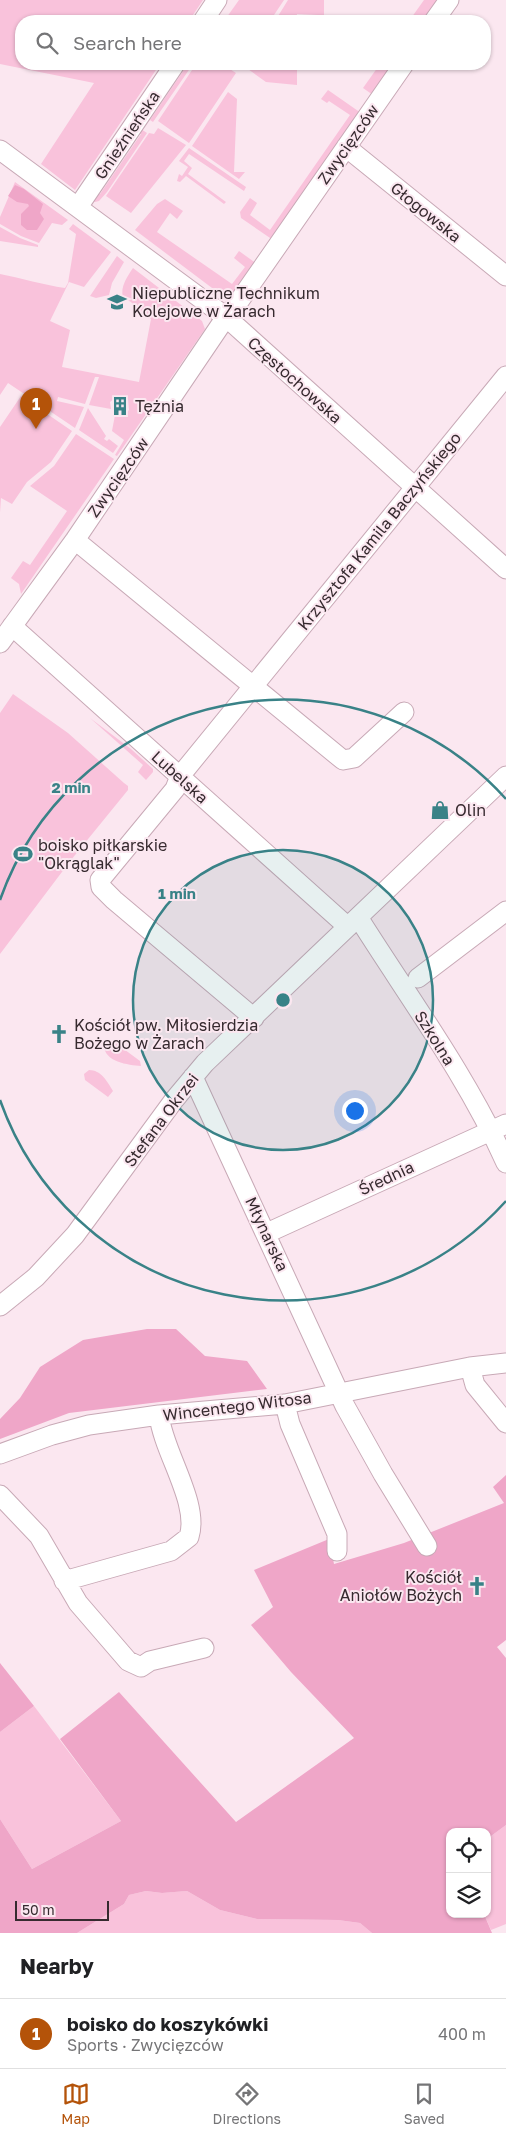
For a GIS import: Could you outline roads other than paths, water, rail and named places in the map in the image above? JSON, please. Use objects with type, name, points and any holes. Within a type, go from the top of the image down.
[{"type":"street","points":[[207,15],[217,0]]},
{"type":"street","points":[[438,15],[449,0]]},
{"type":"street","name":"Gnieźnieńska","points":[[78,207],[171,70]]},
{"type":"street","name":"Zwycięzców","points":[[0,643],[74,540],[226,318],[400,70]]},
{"type":"street","name":"Głogowska","points":[[346,147],[506,276]]},
{"type":"street","name":"Częstochowska","points":[[0,150],[226,318],[506,569]]},
{"type":"street","name":"Krzysztofa Kamila Baczyńskiego","points":[[254,1018],[114,900],[100,887],[100,880],[175,789],[180,776],[506,376]]},
{"type":"street","points":[[74,540],[343,760],[354,758],[404,712]]},
{"type":"street","name":"Lubelska","points":[[12,626],[180,776],[353,922]]},
{"type":"street","name":"Stefana Okrzei","points":[[0,1306],[36,1277],[75,1235],[204,1063],[254,1018],[506,777]]},
{"type":"street","points":[[418,978],[506,911]]},
{"type":"street","name":"Szkolna","points":[[353,922],[499,1127],[506,1163]]},
{"type":"street","name":"Młynarska","points":[[193,1077],[338,1392],[382,1474],[428,1546]]},
{"type":"street","name":"Średnia","points":[[266,1233],[499,1127]]},
{"type":"street","name":"Wincentego Witosa","points":[[0,1454],[52,1435],[88,1425],[159,1415],[285,1404],[470,1367],[506,1363]]},
{"type":"street","points":[[470,1367],[474,1385],[506,1423]]},
{"type":"street","points":[[285,1404],[290,1424],[337,1534],[337,1551]]},
{"type":"street","points":[[64,1581],[171,1551],[189,1537],[192,1520],[163,1437],[159,1415]]},
{"type":"street","points":[[0,1495],[39,1536],[78,1604],[128,1661],[141,1667],[150,1661],[204,1648]]},
{"type":"place","name":"Niepubliczne Technikum Kolejowe w Żarach","points":[[117,302]]},
{"type":"place","name":"Tężnia","points":[[120,406]]},
{"type":"place","name":"boisko do koszykówki","points":[[36,429]]},
{"type":"place","name":"Olin","points":[[440,810]]},
{"type":"place","name":"boisko piłkarskie \"Okrąglak\"","points":[[23,854]]},
{"type":"place","name":"Kościół pw. Miłosierdzia Bożego w Żarach","points":[[59,1034]]},
{"type":"place","name":"Kościół Aniołów Bożych","points":[[477,1586]]}]
